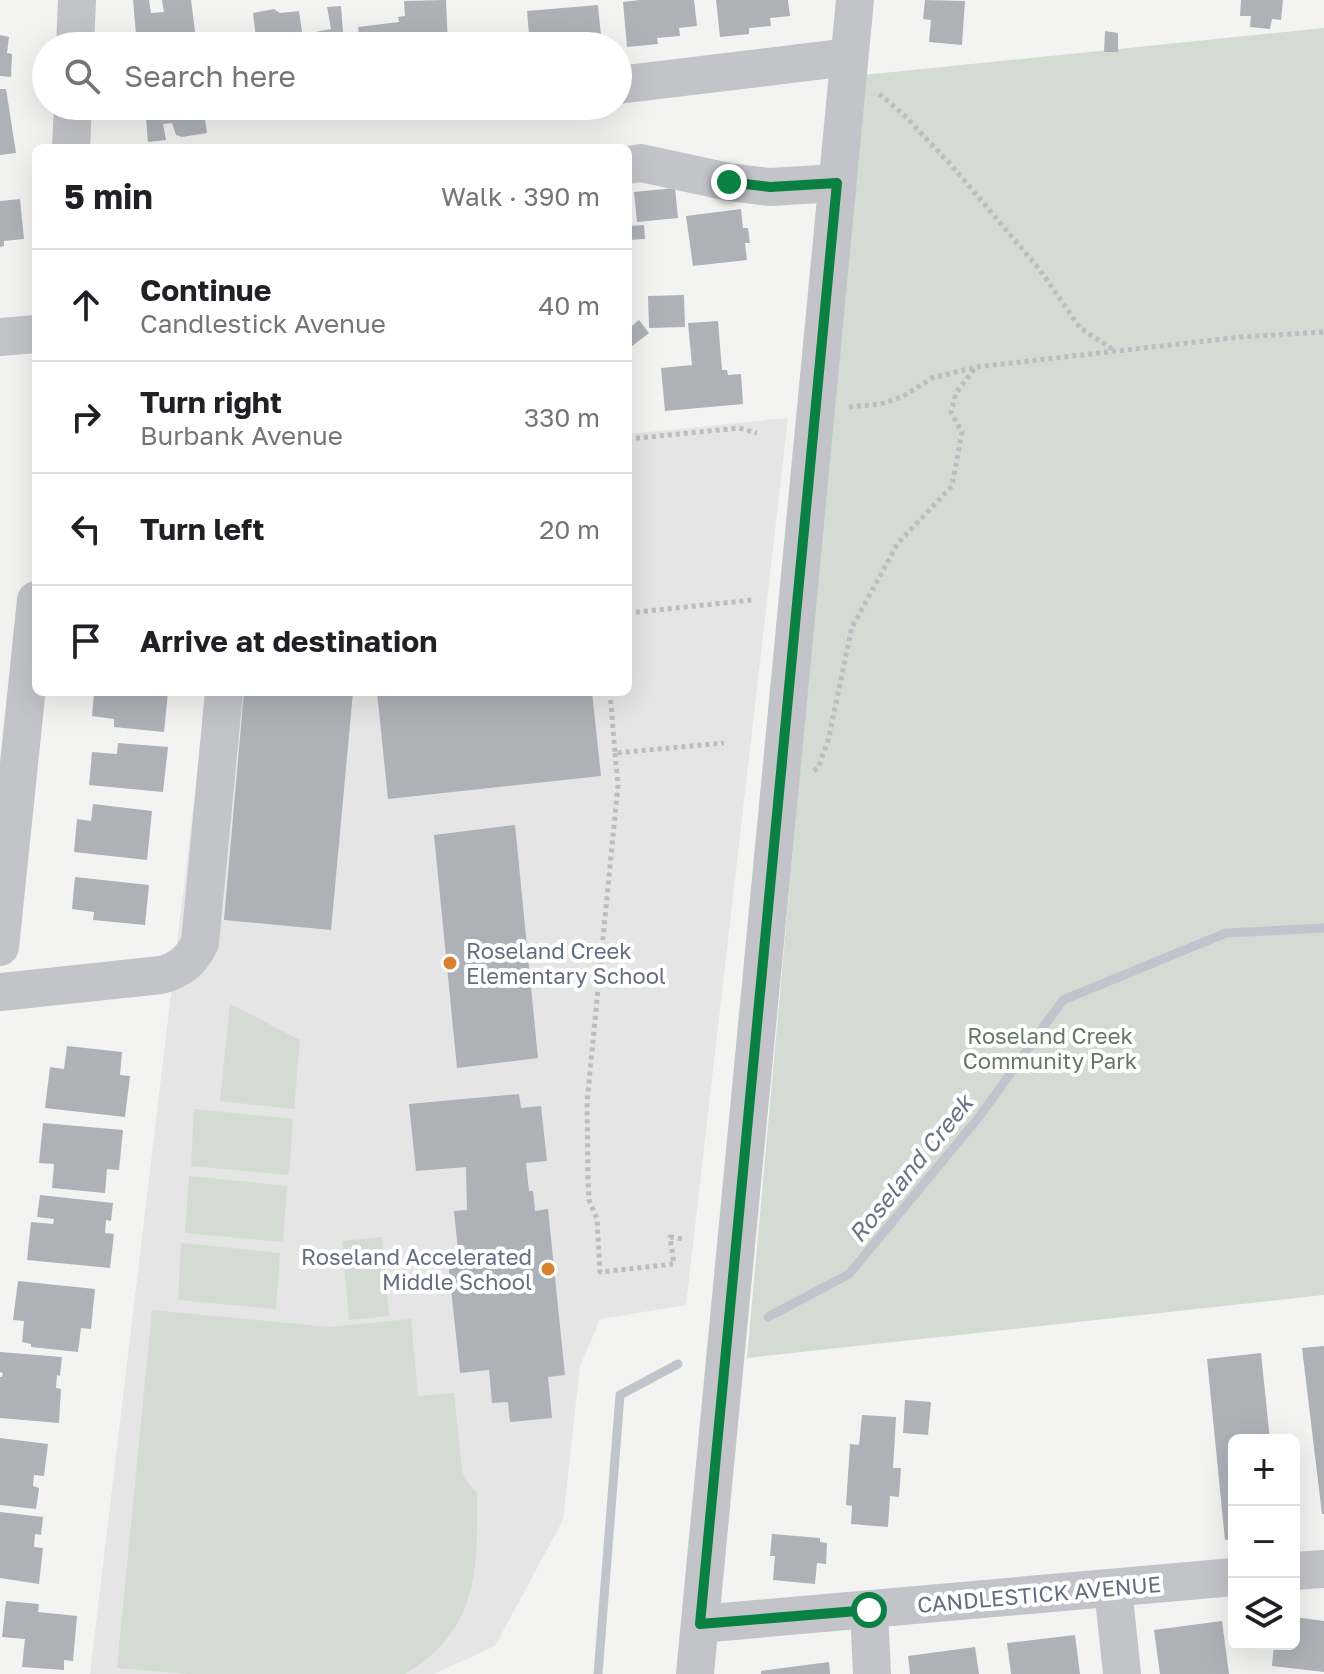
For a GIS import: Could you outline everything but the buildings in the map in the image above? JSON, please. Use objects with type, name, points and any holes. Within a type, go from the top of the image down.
[{"type":"street","points":[[76,32],[77,0]]},
{"type":"street","points":[[695,1674],[837,183],[859,72],[855,0]]},
{"type":"street","points":[[632,84],[859,72]]},
{"type":"street","points":[[71,144],[72,120]]},
{"type":"street","points":[[632,164],[641,163],[729,182],[770,187],[837,183]]},
{"type":"street","points":[[0,337],[32,334]]},
{"type":"street","points":[[0,947],[32,639]]},
{"type":"street","points":[[0,992],[151,977],[175,971],[192,957],[200,943],[224,696]]},
{"type":"street","points":[[1300,1571],[1324,1569]]},
{"type":"street","name":"CANDLESTICK AVENUE","points":[[700,1624],[1228,1578]]},
{"type":"street","points":[[1113,1588],[1122,1674]]},
{"type":"street","points":[[869,1610],[872,1674]]},
{"type":"path","points":[[859,72],[952,166],[1040,270],[1080,328],[1116,351]]},
{"type":"path","points":[[848,408],[880,404],[902,397],[932,378],[976,367],[1240,337],[1324,332]]},
{"type":"path","points":[[781,777],[807,776],[818,768],[831,728],[852,627],[898,543],[952,486],[962,432],[951,412],[956,393],[976,367]]},
{"type":"path","points":[[632,439],[739,428],[757,433]]},
{"type":"path","points":[[632,613],[752,600]]},
{"type":"path","points":[[610,696],[618,785],[587,1102],[588,1190],[597,1219],[600,1272],[674,1264],[670,1237],[683,1239]]},
{"type":"path","points":[[615,753],[724,743]]},
{"type":"shaded area","name":"Roseland Creek Elementary School","points":[[788,418],[686,1305],[600,1319],[580,1366],[563,1520],[495,1646],[434,1674],[90,1674],[207,696],[632,696],[632,434]]},
{"type":"green space","name":"Roseland Creek Community Park","points":[[1324,28],[1324,1295],[747,1358],[863,75]]},
{"type":"green space","points":[[230,1004],[300,1040],[294,1109],[220,1101]]},
{"type":"green space","points":[[194,1109],[293,1119],[289,1175],[191,1166]]},
{"type":"green space","points":[[189,1176],[287,1186],[283,1242],[185,1233]]},
{"type":"green space","points":[[382,1237],[389,1316],[349,1320],[342,1241]]},
{"type":"green space","points":[[181,1243],[280,1253],[276,1309],[178,1300]]},
{"type":"green space","points":[[152,1310],[329,1327],[411,1319],[418,1396],[454,1393],[462,1470],[465,1479],[477,1493],[476,1548],[469,1596],[447,1638],[429,1657],[405,1674],[188,1674],[117,1668]]},
{"type":"waterway","name":"Roseland Creek","points":[[768,1317],[849,1274],[979,1117],[1063,1000],[1226,933],[1324,928]]},
{"type":"waterway","name":"Roseland Creek","points":[[598,1674],[620,1395],[678,1364]]},
{"type":"place","name":"Roseland Creek Elementary School","points":[[450,963]]},
{"type":"place","name":"Roseland Accelerated Middle School","points":[[548,1269]]},
{"type":"route","points":[[729,182],[770,187],[837,183],[700,1624],[869,1610]]}]
